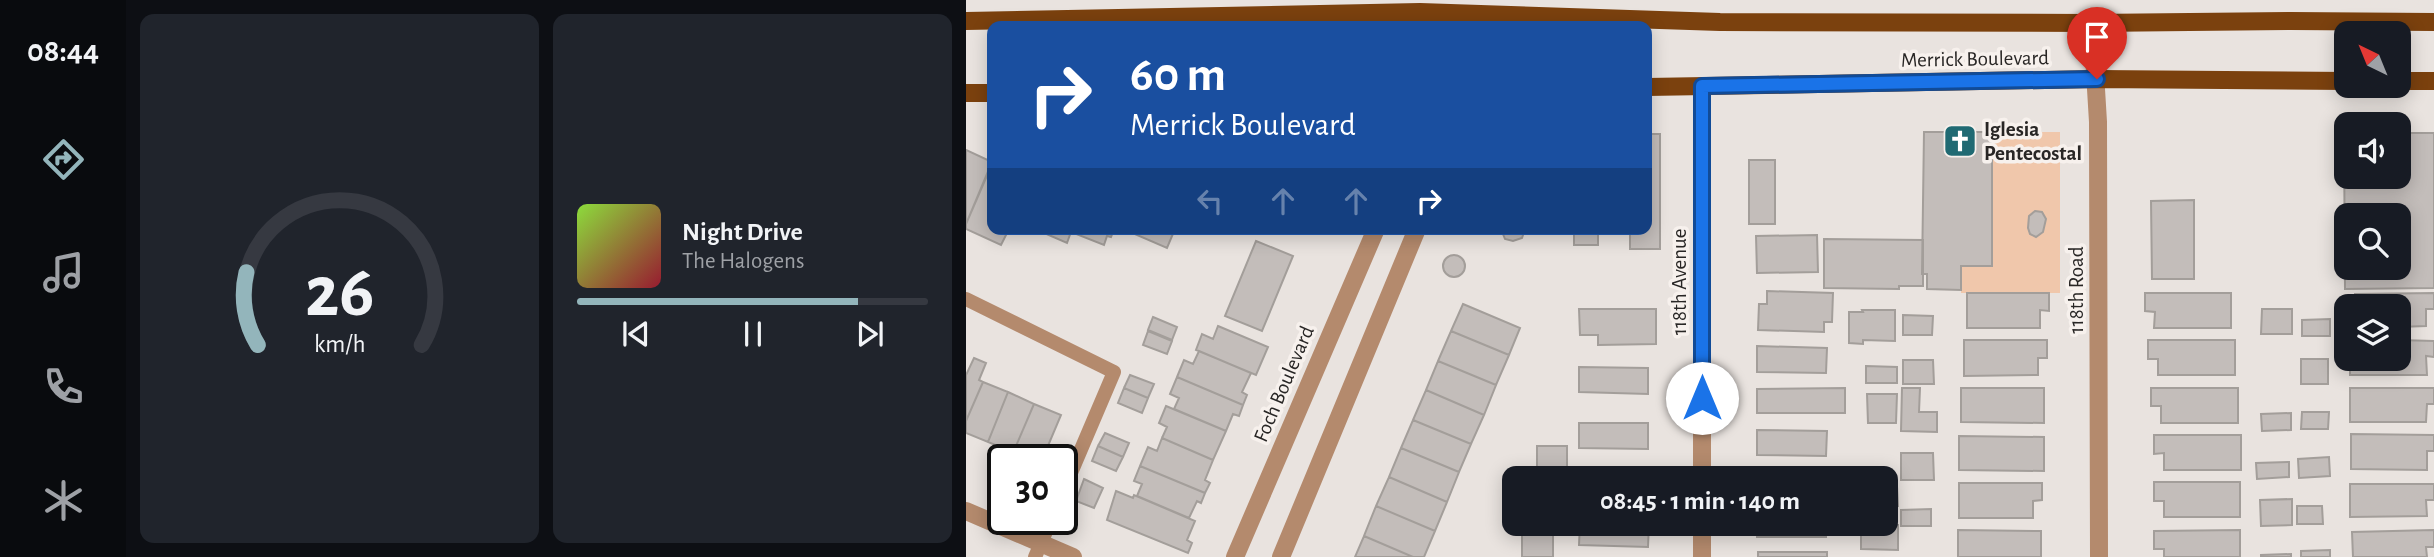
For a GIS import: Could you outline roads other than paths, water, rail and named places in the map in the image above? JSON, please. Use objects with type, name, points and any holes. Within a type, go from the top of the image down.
[{"type":"main road","name":"Merrick Boulevard","points":[[966,21],[1420,12],[1720,22],[2434,22]]},
{"type":"main road","name":"Merrick Boulevard","points":[[1652,87],[2097,79],[2334,81]]},
{"type":"main road","points":[[2412,81],[2434,82]]},
{"type":"main road","points":[[966,93],[987,93]]},
{"type":"street","name":"118th Road","points":[[2092,23],[2097,79],[2099,557]]},
{"type":"street","name":"118th Avenue","points":[[1702,86],[1702,466]]},
{"type":"street","name":"Foch Boulevard","points":[[1235,557],[1373,235]]},
{"type":"street","points":[[1281,557],[1415,235]]},
{"type":"street","points":[[966,511],[1038,550],[1073,557]]},
{"type":"street","points":[[1702,536],[1702,557]]},
{"type":"lane","points":[[966,299],[1114,372],[1078,456]]},
{"type":"place","name":"Iglesia Pentecostal","points":[[1960,141]]}]
